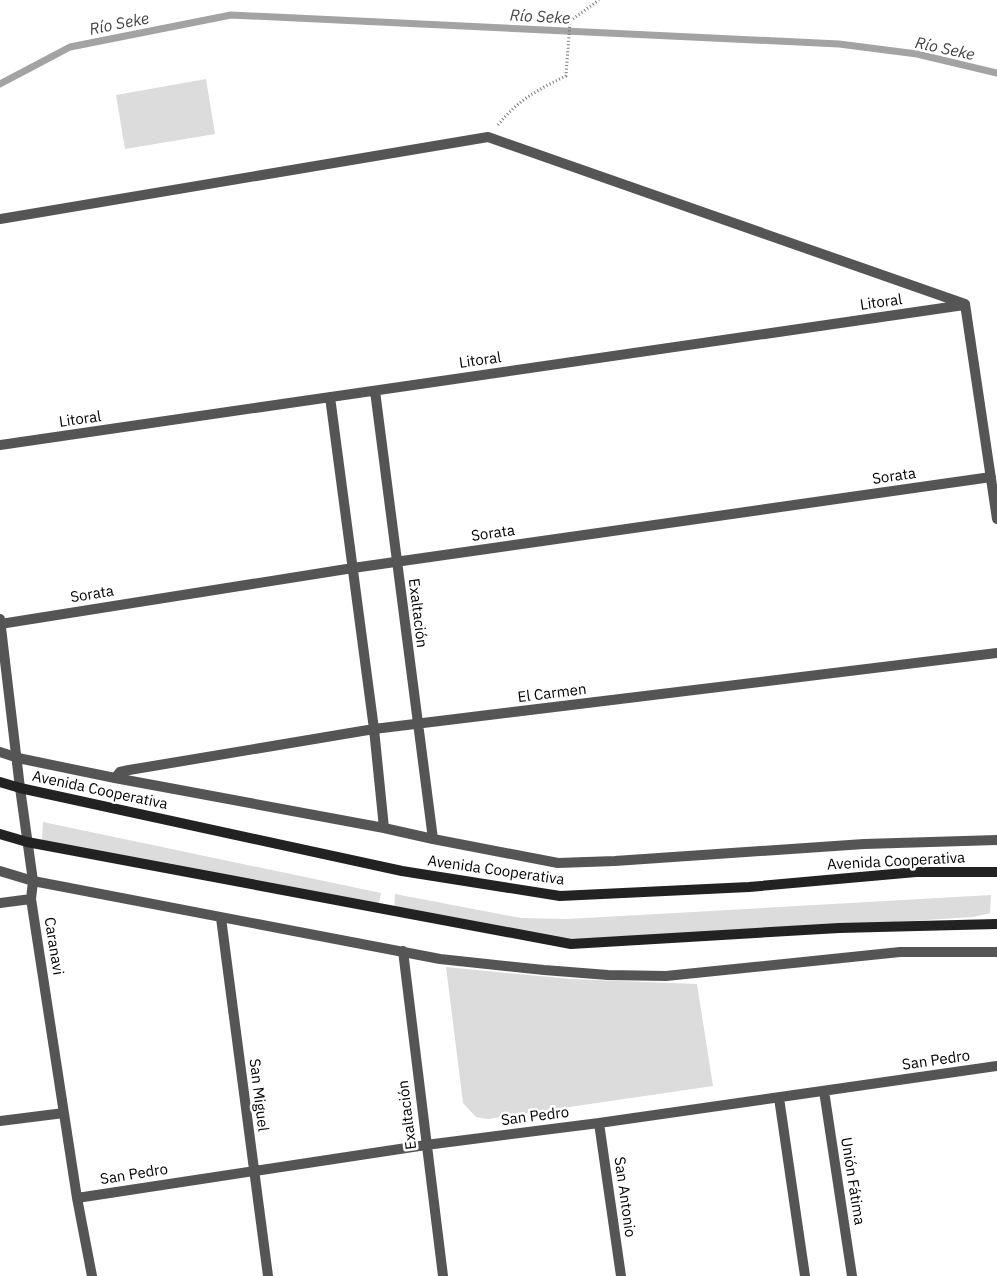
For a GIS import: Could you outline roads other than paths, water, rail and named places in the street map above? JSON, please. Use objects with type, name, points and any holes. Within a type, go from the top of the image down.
[{"type":"street","points":[[0,219],[488,137],[965,304],[997,519]]},
{"type":"street","name":"Litoral","points":[[0,446],[965,304]]},
{"type":"street","name":"Exaltación","points":[[375,391],[433,840]]},
{"type":"street","points":[[330,397],[374,730],[384,828]]},
{"type":"street","name":"Sorata","points":[[0,622],[353,568],[991,477]]},
{"type":"street","name":"Caranavi","points":[[0,622],[33,881],[31,899],[77,1198],[92,1276]]},
{"type":"street","name":"El Carmen","points":[[115,778],[120,772],[130,770],[374,730],[997,653]]},
{"type":"street","points":[[0,752],[18,758],[115,778],[384,828],[433,840],[558,863],[615,861],[864,844],[997,840]]},
{"type":"street","name":"Avenida Cooperativa","points":[[0,782],[20,788],[402,871],[560,896],[749,887],[916,872],[997,872]]},
{"type":"street","points":[[0,834],[27,842],[571,944],[840,928],[997,924]]},
{"type":"street","points":[[0,872],[33,881],[440,959],[544,970],[666,976],[900,952],[997,952]]},
{"type":"street","points":[[0,903],[31,899]]},
{"type":"street","name":"San Miguel","points":[[221,918],[268,1276]]},
{"type":"street","name":"Exaltación","points":[[403,951],[443,1276]]},
{"type":"street","name":"San Pedro","points":[[77,1198],[426,1145],[599,1123],[997,1066]]},
{"type":"street","name":"Unión Fátima","points":[[824,1091],[852,1276]]},
{"type":"street","points":[[779,1098],[805,1276]]},
{"type":"street","points":[[0,1122],[64,1113]]},
{"type":"street","name":"San Antonio","points":[[599,1123],[621,1276]]},
{"type":"waterway","name":"Río Seke","points":[[0,84],[70,47],[231,15],[839,44],[917,54],[997,73]]}]
